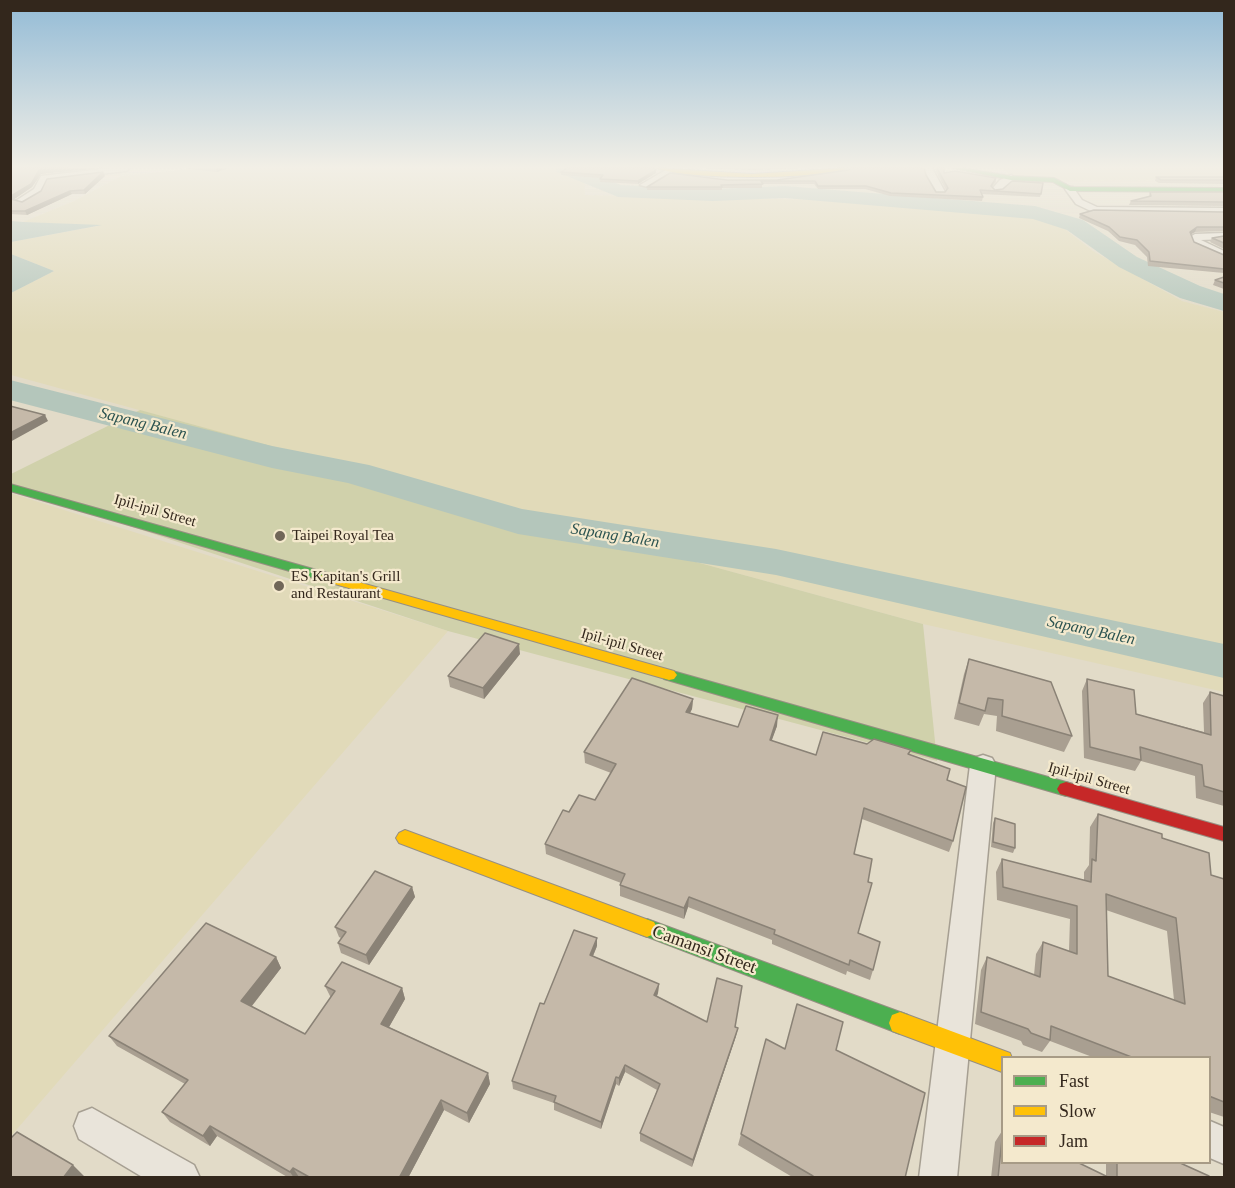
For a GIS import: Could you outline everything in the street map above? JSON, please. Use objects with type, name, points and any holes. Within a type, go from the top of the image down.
[{"type":"street","points":[[1224,236],[1195,237],[1205,246],[1224,255]]},
{"type":"street","name":"Ipil-ipil Street","points":[[10,487],[1224,834]]},
{"type":"street","points":[[938,1178],[983,765]]},
{"type":"street","name":"Camansi Street","points":[[405,838],[1001,1061]]},
{"type":"street","points":[[92,1126],[181,1178]]},
{"type":"shaded area","points":[[11,223],[102,225],[11,242]]},
{"type":"shaded area","points":[[50,223],[1052,223],[1061,226],[1093,251],[1182,301],[1224,312],[1224,692],[923,624],[11,375],[11,293],[54,271],[11,254],[11,242],[98,226]]},
{"type":"shaded area","points":[[11,254],[54,271],[11,293]]},
{"type":"shaded area","points":[[10,493],[448,631],[11,1136],[10,1136]]},
{"type":"green space","points":[[140,410],[923,624],[937,761],[448,631],[11,487],[11,474]]},
{"type":"building","points":[[1101,223],[1224,223],[1224,227],[1197,227],[1190,232],[1194,242],[1224,255],[1224,269],[1150,261],[1149,252],[1137,240],[1120,237]]},
{"type":"building","points":[[1224,236],[1224,243],[1212,238]]},
{"type":"building","points":[[1224,277],[1224,283],[1215,280]]},
{"type":"building","points":[[10,406],[45,415],[10,433]]},
{"type":"building","points":[[485,633],[519,644],[483,688],[448,676]]},
{"type":"building","points":[[969,659],[1051,682],[1072,736],[1002,716],[1003,700],[988,698],[985,711],[959,703]]},
{"type":"building","points":[[632,678],[693,699],[686,712],[738,727],[746,706],[778,715],[770,740],[816,755],[823,732],[867,744],[874,739],[911,750],[908,754],[950,769],[947,780],[966,787],[953,841],[864,808],[854,854],[872,859],[868,882],[872,883],[858,933],[880,942],[873,970],[850,960],[849,965],[774,934],[775,930],[689,897],[684,908],[620,885],[625,874],[545,844],[563,810],[569,812],[579,795],[595,800],[616,764],[584,752]]},
{"type":"building","points":[[1087,679],[1134,690],[1136,714],[1211,735],[1210,692],[1224,696],[1224,792],[1204,786],[1202,765],[1140,747],[1141,760],[1090,747]]},
{"type":"building","points":[[1098,814],[1162,834],[1162,838],[1209,853],[1211,875],[1224,879],[1224,1102],[1211,1097],[1211,1056],[1129,1056],[1051,1026],[1050,1040],[1031,1033],[1028,1029],[981,1012],[987,957],[1040,977],[1043,942],[1077,954],[1077,906],[1003,887],[1002,859],[1091,882],[1092,859],[1096,861]],"holes":[[[1106,894],[1176,918],[1185,1004],[1108,976]]]},
{"type":"building","points":[[995,818],[1015,824],[1015,848],[993,842]]},
{"type":"building","points":[[375,871],[412,887],[366,955],[338,943],[346,932],[335,927]]},
{"type":"building","points":[[206,923],[276,957],[241,1001],[305,1034],[335,991],[325,986],[342,962],[402,988],[381,1024],[488,1073],[467,1113],[441,1100],[399,1178],[311,1178],[293,1168],[290,1172],[210,1126],[203,1136],[162,1112],[188,1080],[109,1036]]},
{"type":"building","points":[[574,930],[597,938],[590,955],[659,984],[654,995],[707,1022],[717,978],[742,986],[735,1027],[738,1028],[693,1160],[640,1133],[660,1084],[625,1065],[619,1078],[616,1077],[601,1122],[554,1102],[556,1096],[512,1081],[540,1003],[544,1004]]},
{"type":"building","points":[[797,1004],[843,1022],[836,1050],[925,1093],[905,1178],[812,1178],[813,1176],[741,1134],[766,1039],[785,1049]]},
{"type":"building","points":[[17,1132],[73,1165],[63,1178],[10,1178],[10,1139]]},
{"type":"building","points":[[1001,1149],[1001,1164],[1081,1164],[1110,1178],[998,1178]]},
{"type":"building","points":[[1117,1164],[1182,1164],[1209,1176],[1209,1178],[1117,1178]]},
{"type":"waterway","points":[[1070,223],[1128,262],[1190,292],[1224,303]]},
{"type":"waterway","name":"Sapang Balen","points":[[10,390],[272,457],[355,473],[518,521],[776,562],[1224,661]]},
{"type":"traffic: fast","points":[[10,487],[326,577]]},
{"type":"traffic: fast","points":[[669,675],[1066,789]]},
{"type":"traffic: fast","points":[[647,928],[900,1023]]},
{"type":"traffic: slow","points":[[326,577],[669,675]]},
{"type":"traffic: slow","points":[[405,838],[647,928]]},
{"type":"traffic: slow","points":[[900,1023],[1001,1061]]},
{"type":"traffic: jam","points":[[1066,789],[1224,834]]},
{"type":"place","name":"Taipei Royal Tea","points":[[280,536]]},
{"type":"place","name":"ES Kapitan's Grill and Restaurant","points":[[279,586]]}]
